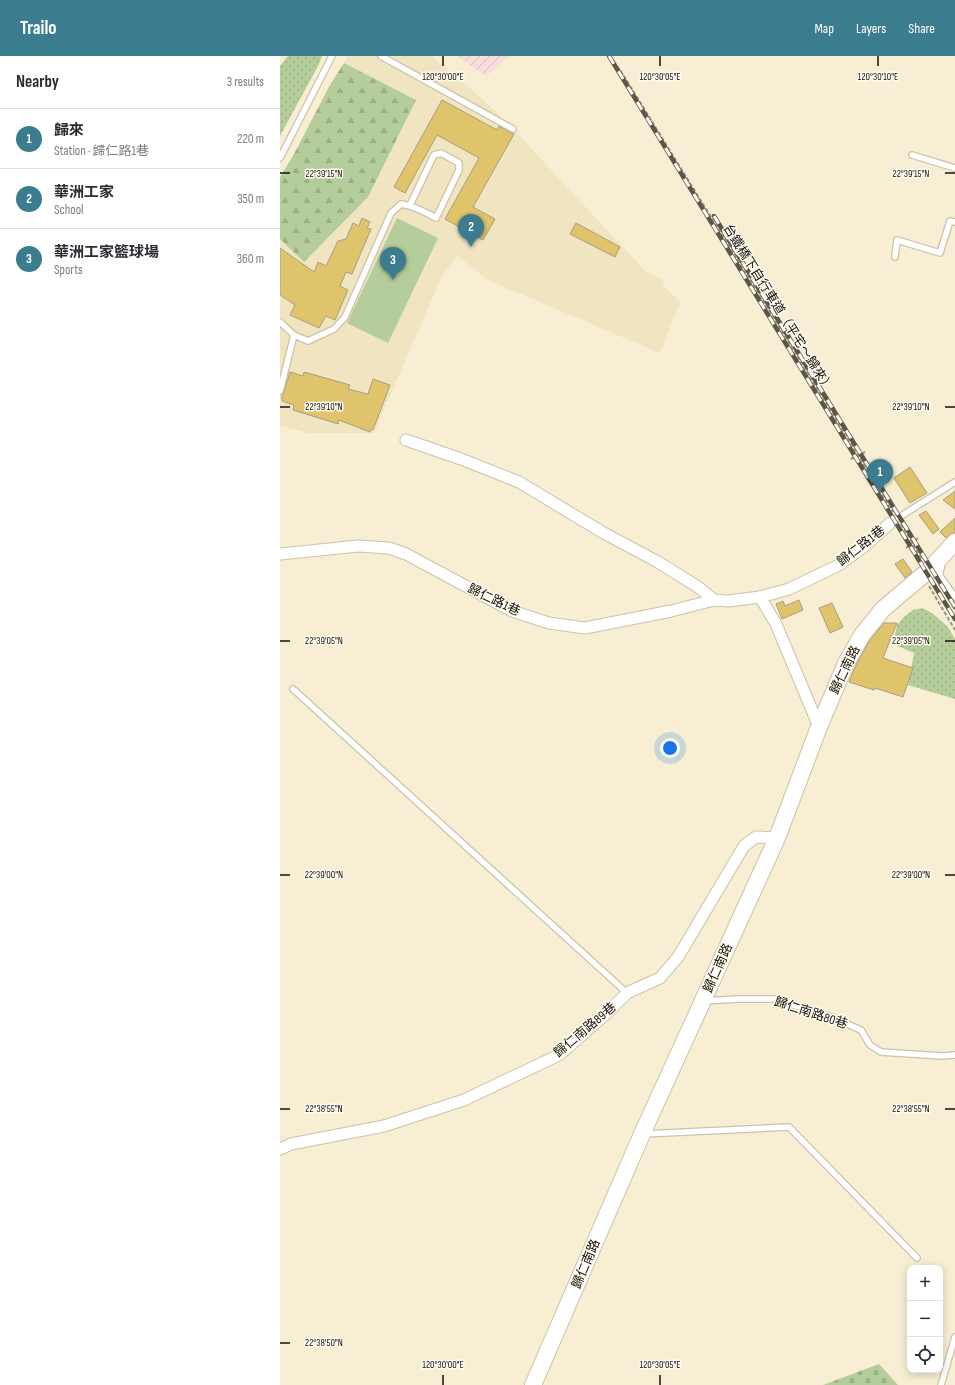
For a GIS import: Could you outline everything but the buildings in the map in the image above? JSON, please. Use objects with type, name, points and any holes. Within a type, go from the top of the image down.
[{"type":"street","points":[[406,440],[461,459],[519,482],[602,532],[658,562],[698,587],[714,600]]},
{"type":"street","name":"歸仁路1巷","points":[[280,554],[358,546],[389,548],[406,554],[512,611],[549,622],[585,628],[671,611],[714,600],[728,601],[760,597],[789,589],[839,565],[866,545],[894,521]]},
{"type":"street","name":"歸仁南路","points":[[533,1385],[642,1134],[777,838],[846,663],[862,636],[883,609],[925,573],[955,542]]},
{"type":"street","points":[[280,548],[295,552]]},
{"type":"street","points":[[760,597],[776,624],[820,727]]},
{"type":"street","name":"歸仁南路89巷","points":[[280,1149],[291,1144],[384,1126],[464,1100],[559,1055],[628,993],[660,978],[678,956],[744,846],[756,837],[777,838]]},
{"type":"lane","points":[[280,158],[332,56]]},
{"type":"lane","points":[[381,56],[513,129]]},
{"type":"lane","points":[[280,322],[294,335],[308,341],[334,329],[345,317],[391,213],[401,204],[410,205],[424,210],[436,218],[459,170],[459,162],[441,153],[434,155],[410,205]]},
{"type":"lane","points":[[912,155],[955,168]]},
{"type":"lane","points":[[895,257],[897,240],[940,253],[950,221],[955,222]]},
{"type":"lane","points":[[280,391],[294,335]]},
{"type":"lane","name":"歸仁路1巷","points":[[894,521],[955,482]]},
{"type":"lane","points":[[940,558],[942,567],[940,576],[954,593]]},
{"type":"lane","points":[[293,689],[628,993]]},
{"type":"lane","name":"歸仁南路80巷","points":[[703,1002],[738,999],[774,999],[830,1016],[861,1030],[870,1045],[881,1052],[942,1056],[955,1054]]},
{"type":"lane","points":[[642,1134],[789,1127],[917,1258]]},
{"type":"lane","points":[[941,1385],[955,1337]]},
{"type":"path","name":"台鐵橋下自行車道（平宅～歸來）","points":[[610,56],[622,73],[858,456],[894,521],[912,543],[925,573],[955,630]]},
{"type":"path","points":[[851,459],[865,452]]},
{"type":"path","points":[[906,548],[918,538]]},
{"type":"shaded area","points":[[347,56],[431,56],[479,96],[513,129],[645,271],[664,281],[663,286],[680,302],[660,353],[488,280],[457,256],[441,278],[374,433],[309,433],[280,426],[280,239],[304,262],[416,100],[344,63]]},
{"type":"shaded area","points":[[457,56],[510,56],[486,76]]},
{"type":"green space","points":[[288,56],[322,56],[280,136],[280,66]]},
{"type":"green space","points":[[344,63],[416,100],[368,197],[304,262],[280,239],[280,177],[294,154],[330,85]]},
{"type":"green space","points":[[397,218],[438,238],[388,343],[347,323]]},
{"type":"green space","points":[[922,608],[932,613],[948,627],[955,639],[955,699],[908,685],[914,653],[893,644],[897,625],[913,610]]},
{"type":"green space","points":[[879,1364],[898,1385],[823,1385]]},
{"type":"railway","points":[[609,56],[955,619]]},
{"type":"railway","points":[[714,216],[955,607]]},
{"type":"place","name":"華洲工家","points":[[471,247]]},
{"type":"place","name":"華洲工家籃球場","points":[[393,280]]},
{"type":"place","name":"歸來","points":[[880,492]]}]
